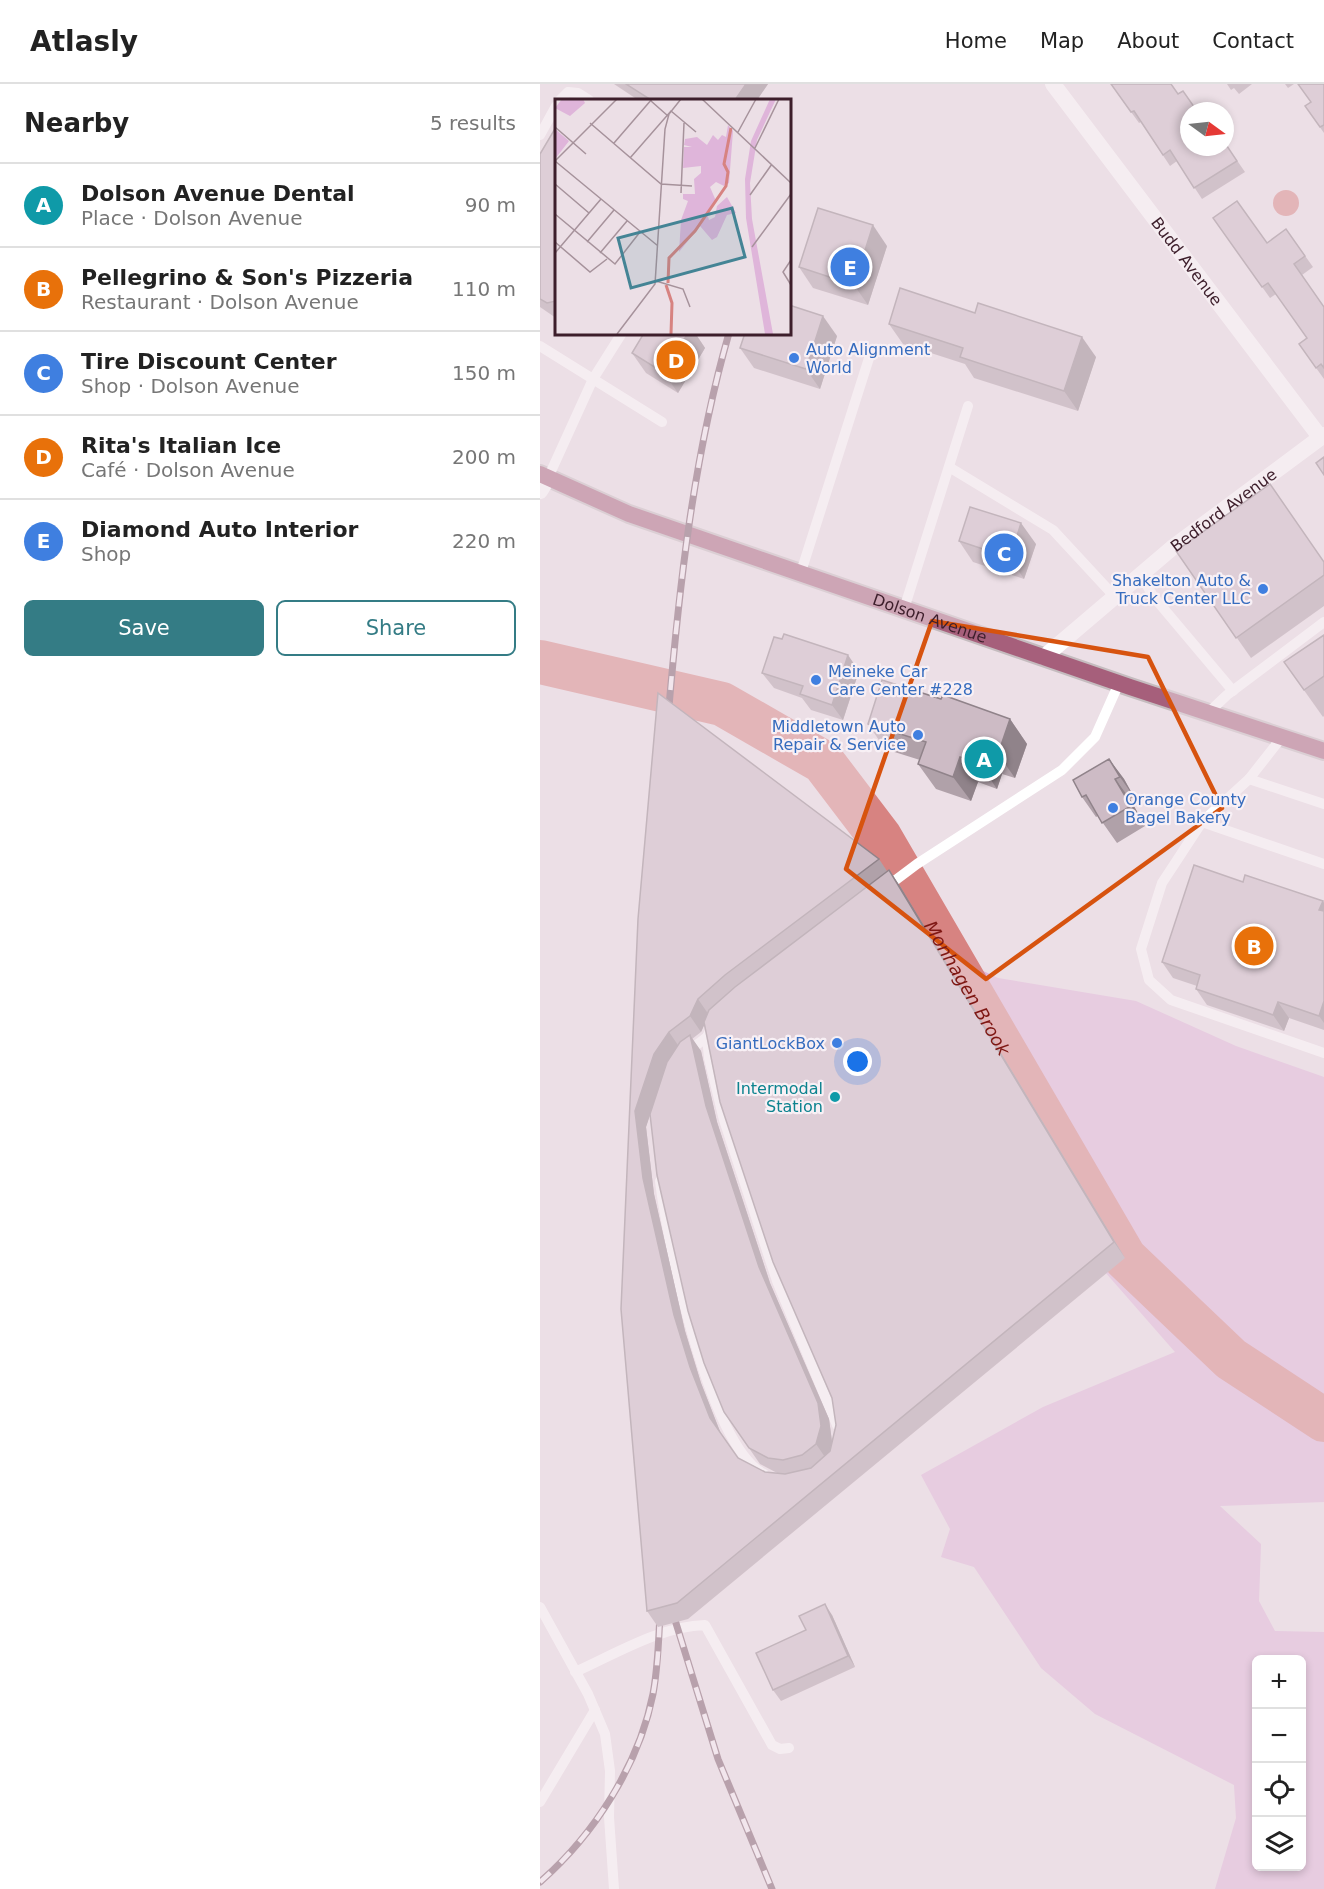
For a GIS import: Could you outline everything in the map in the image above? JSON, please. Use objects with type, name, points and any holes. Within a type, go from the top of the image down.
[{"type":"main road","name":"Dolson Avenue","points":[[543,481],[629,514],[1119,683],[1324,751]]},
{"type":"street","name":"Budd Avenue","points":[[1053,84],[1322,436]]},
{"type":"street","name":"Bedford Avenue","points":[[1044,657],[1172,548],[1322,436]]},
{"type":"lane","points":[[562,99],[568,92],[578,93],[587,99]]},
{"type":"lane","points":[[540,135],[555,109]]},
{"type":"lane","points":[[543,481],[593,380],[621,334]]},
{"type":"lane","points":[[540,346],[662,422]]},
{"type":"lane","points":[[801,572],[870,355]]},
{"type":"lane","points":[[904,609],[968,406]]},
{"type":"lane","points":[[949,467],[1053,530],[1115,597]]},
{"type":"lane","points":[[1141,575],[1153,596],[1233,691]]},
{"type":"lane","points":[[1208,713],[1233,691],[1324,622]]},
{"type":"lane","points":[[878,893],[917,864],[1062,770],[1095,737],[1119,683]]},
{"type":"lane","points":[[1282,737],[1249,779],[1202,822],[1162,883],[1141,949],[1149,980],[1171,1000],[1324,1053]]},
{"type":"lane","points":[[1249,779],[1324,804]]},
{"type":"lane","points":[[1202,822],[1324,864]]},
{"type":"lane","points":[[681,1060],[686,1053],[707,1037],[714,1021]]},
{"type":"lane","points":[[707,1037],[709,1058],[724,1120],[777,1281],[836,1417],[839,1434]]},
{"type":"lane","points":[[659,1171],[678,1275],[708,1381],[728,1431],[742,1452],[755,1470],[777,1481]]},
{"type":"lane","points":[[540,1607],[595,1710],[605,1734],[610,1771],[609,1817],[614,1889]]},
{"type":"lane","points":[[575,1672],[670,1630],[705,1625],[772,1746],[780,1749],[789,1748]]},
{"type":"lane","points":[[540,1802],[595,1710]]},
{"type":"highlighted area","points":[[932,621],[1148,657],[1222,808],[986,979],[846,869]]},
{"type":"shaded area","points":[[1286,190],[1295,194],[1299,203],[1295,212],[1286,216],[1277,212],[1273,203],[1277,194]]},
{"type":"shaded area","points":[[917,919],[941,951],[998,978],[1136,1001],[1236,1046],[1324,1077],[1324,1502],[1220,1506],[1261,1544],[1259,1601],[1275,1631],[1324,1632],[1324,1889],[1215,1889],[1236,1818],[1234,1785],[1095,1714],[1041,1668],[974,1567],[941,1557],[950,1529],[921,1475],[1043,1407],[1175,1352],[1084,1248]]},
{"type":"building","points":[[626,84],[746,84],[736,99],[649,99]]},
{"type":"building","points":[[1111,84],[1171,84],[1178,94],[1183,91],[1191,102],[1180,102],[1180,156],[1234,156],[1237,161],[1194,188],[1170,150],[1163,155],[1134,111],[1131,112]]},
{"type":"building","points":[[1298,84],[1324,84],[1324,125],[1320,127],[1305,106],[1311,102]]},
{"type":"building","points":[[555,129],[555,301],[547,303],[540,299],[540,154]]},
{"type":"building","points":[[1237,201],[1267,243],[1286,229],[1305,256],[1294,264],[1324,307],[1324,368],[1321,364],[1316,368],[1299,344],[1307,338],[1268,283],[1262,287],[1213,218]]},
{"type":"building","points":[[818,208],[873,225],[854,285],[799,267]]},
{"type":"building","points":[[900,288],[975,313],[978,303],[1082,337],[1064,391],[960,357],[963,348],[889,324]]},
{"type":"building","points":[[790,305],[823,316],[806,369],[740,348],[745,334],[790,334]]},
{"type":"building","points":[[643,334],[687,334],[664,373],[632,353]]},
{"type":"building","points":[[1324,457],[1324,475],[1316,463]]},
{"type":"building","name":"Shakelton Auto & Truck Center LLC","points":[[1270,484],[1324,562],[1324,575],[1236,638],[1176,551]]},
{"type":"building","points":[[970,507],[1021,523],[1010,558],[959,541]]},
{"type":"building","name":"Meineke Car Care Center #228","points":[[784,634],[848,655],[832,705],[800,694],[803,686],[762,673],[774,637],[782,639]]},
{"type":"building","points":[[1324,635],[1324,676],[1304,690],[1284,662]]},
{"type":"building","points":[[882,680],[941,699],[943,695],[1010,719],[998,754],[985,749],[980,764],[960,757],[953,777],[918,764],[926,742],[868,724]]},
{"type":"building","name":"Intermodal Station","points":[[658,693],[879,859],[725,975],[698,999],[690,1016],[669,1032],[654,1054],[635,1111],[643,1178],[674,1315],[690,1367],[710,1418],[738,1458],[765,1472],[785,1474],[811,1468],[830,1451],[836,1425],[832,1398],[773,1262],[720,1102],[704,1022],[709,1010],[735,987],[889,870],[1114,1242],[677,1603],[647,1611],[621,1309],[638,919]]},
{"type":"building","points":[[1109,759],[1120,777],[1115,779],[1131,806],[1102,823],[1086,795],[1082,797],[1073,780]]},
{"type":"building","points":[[1194,865],[1243,882],[1245,875],[1323,901],[1319,910],[1324,911],[1324,1001],[1319,1016],[1278,1002],[1273,1015],[1196,989],[1200,975],[1162,962]]},
{"type":"building","points":[[690,1035],[706,1106],[759,1267],[818,1403],[821,1426],[816,1444],[802,1455],[783,1460],[768,1458],[749,1448],[724,1412],[704,1363],[688,1311],[657,1175],[650,1114],[667,1062],[680,1042]]},
{"type":"building","points":[[825,1604],[848,1656],[773,1690],[756,1653],[806,1630],[799,1616]]},
{"type":"waterway","name":"Monhagen Brook","points":[[540,662],[722,704],[823,762],[880,837],[1125,1258],[1231,1359],[1324,1420]]},
{"type":"railway","points":[[668,718],[689,524],[716,380],[729,334]]},
{"type":"railway","points":[[671,1607],[718,1759],[772,1889]]},
{"type":"railway","points":[[540,1882],[560,1863],[596,1821],[612,1797],[637,1747],[653,1694],[660,1611]]},
{"type":"place","name":"Diamond Auto Interior","points":[[850,267]]},
{"type":"place","name":"Auto Alignment World","points":[[794,358]]},
{"type":"place","name":"Rita's Italian Ice","points":[[676,360]]},
{"type":"place","name":"Tire Discount Center","points":[[1004,553]]},
{"type":"place","name":"Shakelton Auto & Truck Center LLC","points":[[1263,589]]},
{"type":"place","name":"Meineke Car Care Center #228","points":[[816,680]]},
{"type":"place","name":"Middletown Auto Repair & Service","points":[[918,735]]},
{"type":"place","name":"Dolson Avenue Dental","points":[[984,759]]},
{"type":"place","name":"Orange County Bagel Bakery","points":[[1113,808]]},
{"type":"place","name":"Pellegrino & Son's Pizzeria","points":[[1254,946]]},
{"type":"place","name":"GiantLockBox","points":[[837,1043]]},
{"type":"place","name":"Intermodal Station","points":[[835,1097]]}]
